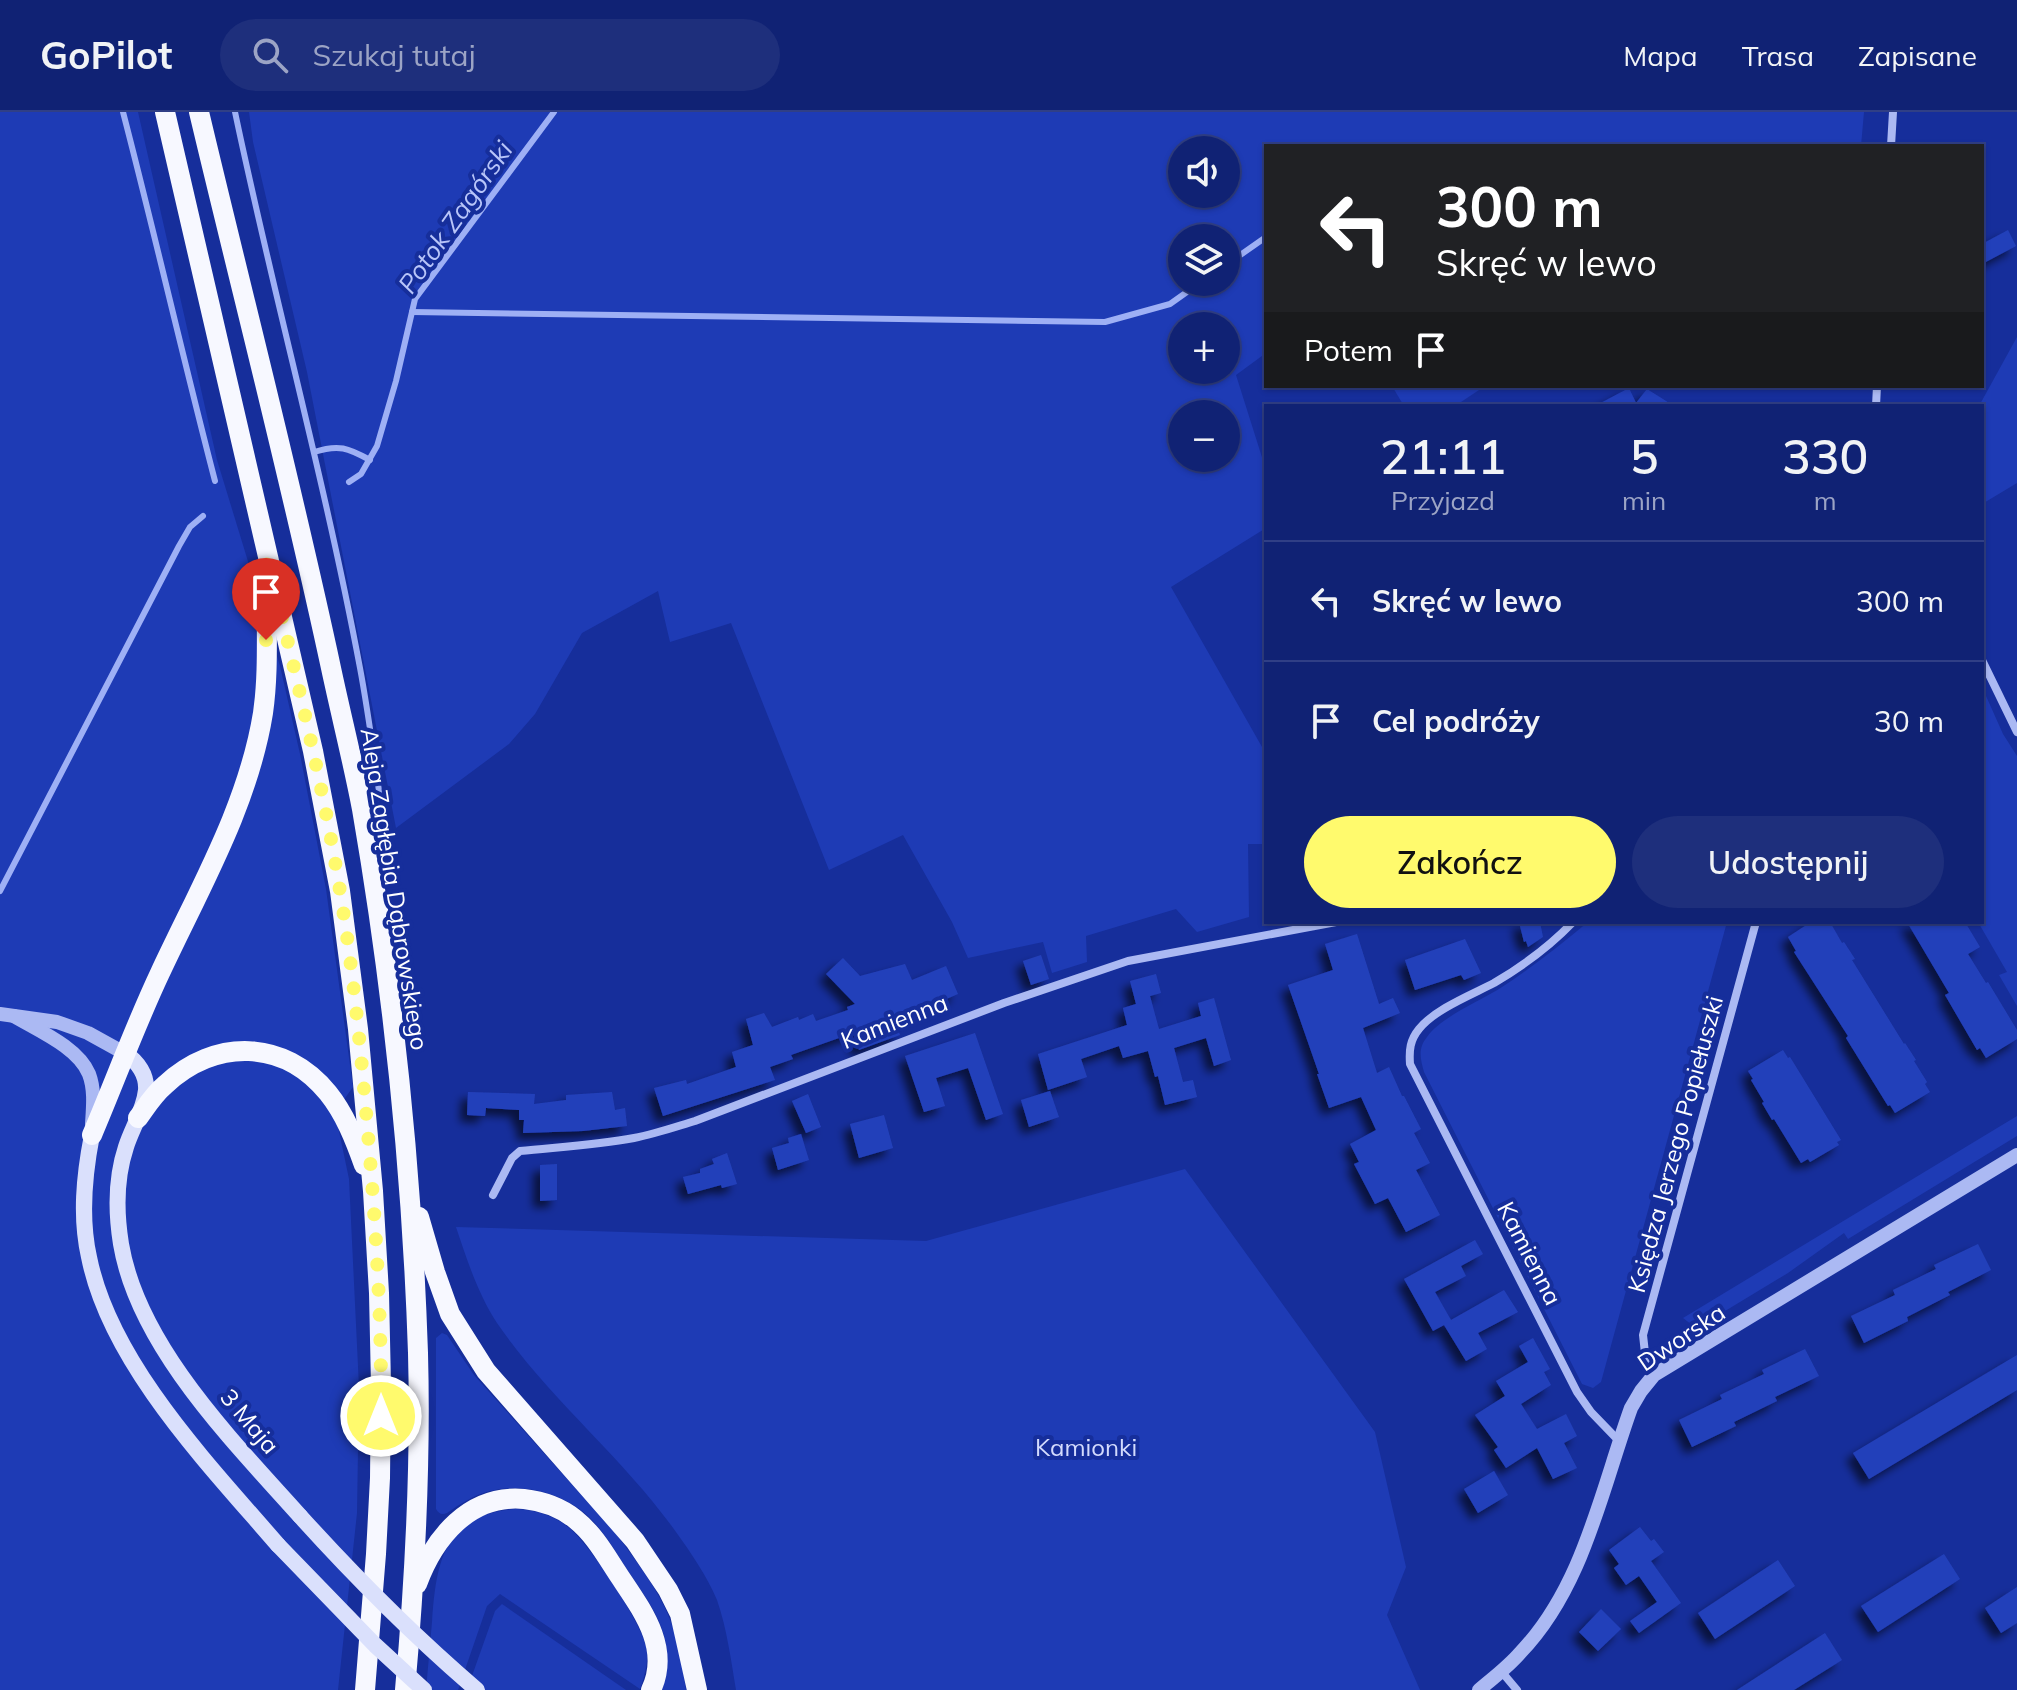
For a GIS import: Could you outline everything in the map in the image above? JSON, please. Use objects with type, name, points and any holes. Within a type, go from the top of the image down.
[{"type":"main road","points":[[165,112],[313,751],[340,891],[358,1029],[379,1293],[380,1478],[365,1690]]},
{"type":"main road","name":"Aleja Zagłębia Dąbrowskiego","points":[[201,117],[312,577],[361,806],[385,964],[410,1182],[418,1369],[413,1596],[405,1690]]},
{"type":"main road","points":[[267,554],[266,690],[255,750],[232,820],[157,978],[92,1135],[86,1174],[84,1223],[88,1256],[106,1313],[134,1363],[173,1418],[278,1545],[375,1645],[424,1690]]},
{"type":"main road","points":[[138,1118],[155,1094],[190,1067],[220,1054],[247,1051],[271,1054],[297,1065],[330,1096],[345,1120],[373,1191]]},
{"type":"main road","name":"3 Maja","points":[[126,1054],[135,1060],[145,1076],[146,1090],[125,1149],[118,1193],[121,1244],[132,1286],[161,1344],[195,1394],[339,1559],[400,1621],[477,1690]]},
{"type":"main road","points":[[410,1182],[450,1314],[494,1381],[608,1508],[651,1563],[680,1614],[697,1690]]},
{"type":"main road","points":[[413,1596],[426,1564],[438,1545],[450,1528],[468,1512],[492,1501],[507,1499],[529,1499],[551,1505],[572,1516],[599,1544],[643,1611],[656,1640],[657,1671],[651,1690]]},
{"type":"street","points":[[1891,144],[1893,112]]},
{"type":"street","points":[[1984,664],[2017,732]]},
{"type":"street","name":"Kamienna","points":[[493,1195],[512,1158],[520,1151],[637,1138],[695,1121],[1004,1003],[1128,961],[1325,924]]},
{"type":"street","name":"Kamienna","points":[[1571,924],[1552,944],[1528,961],[1436,1014],[1421,1026],[1412,1039],[1410,1064],[1577,1392],[1619,1441]]},
{"type":"street","name":"Księdza Jerzego Popiełuszki","points":[[1654,1375],[1646,1362],[1643,1335],[1755,924]]},
{"type":"street","points":[[7,1015],[57,1022],[88,1033],[126,1054]]},
{"type":"street","points":[[7,1015],[73,1051],[81,1061],[89,1073],[94,1098],[92,1135]]},
{"type":"street","name":"Dworska","points":[[1479,1690],[1522,1652],[1542,1627],[1573,1571],[1587,1537],[1631,1408],[1654,1375],[2017,1155]]},
{"type":"street","points":[[1501,1671],[1517,1690]]},
{"type":"green space","points":[[0,112],[138,112],[217,460],[280,666],[300,754],[326,889],[353,1087],[335,1112],[349,1179],[359,1387],[357,1513],[338,1690],[0,1690]]},
{"type":"green space","points":[[249,112],[1864,112],[1861,144],[1264,144],[1264,354],[1240,372],[1240,312],[1168,312],[1168,384],[1239,384],[1264,464],[1264,529],[1171,587],[1264,750],[1264,844],[1248,844],[1249,917],[1197,932],[1176,909],[1086,936],[1087,962],[1052,973],[1043,942],[968,958],[952,922],[903,835],[829,870],[731,623],[670,642],[658,591],[582,633],[535,714],[509,744],[396,828],[307,372],[253,142]]},
{"type":"green space","points":[[2017,337],[2017,483],[1984,503],[1984,404],[1980,404]]},
{"type":"green space","points":[[1393,388],[1482,388],[1458,404],[1403,404]]},
{"type":"green space","points":[[1984,691],[2003,734],[2017,756],[2017,1006],[1999,975],[2007,972],[1979,924],[1984,924]]},
{"type":"green space","points":[[1585,924],[1726,924],[1601,1382],[1593,1388],[1582,1384],[1424,1072],[1422,1062],[1422,1045],[1441,1023],[1499,989]]},
{"type":"green space","points":[[2017,1116],[2017,1136],[1848,1239],[1844,1233],[1788,1273],[1696,1328],[1683,1318]]},
{"type":"green space","name":"Kamionki","points":[[1185,1169],[1375,1432],[1406,1567],[1387,1615],[1420,1690],[736,1690],[717,1600],[704,1573],[633,1478],[517,1351],[490,1312],[456,1227],[926,1241]]},
{"type":"green space","points":[[442,1333],[447,1335],[474,1375],[617,1535],[642,1570],[671,1621],[686,1690],[662,1690],[667,1656],[655,1613],[605,1536],[578,1508],[555,1496],[516,1488],[484,1493],[445,1514],[437,1511],[436,1338]]},
{"type":"green space","points":[[516,1509],[544,1514],[562,1523],[577,1535],[600,1565],[625,1602],[646,1646],[646,1668],[640,1689],[500,1594],[487,1606],[458,1690],[426,1690],[437,1580],[448,1545],[473,1520]]},
{"type":"green space","points":[[502,1604],[626,1690],[467,1690],[495,1611]]},
{"type":"building","points":[[2008,230],[2016,246],[1984,263],[1984,243]]},
{"type":"building","points":[[1629,388],[1636,403],[1647,389],[1671,404],[1599,404]]},
{"type":"building","points":[[1520,924],[1540,924],[1543,937],[1528,947]]},
{"type":"building","points":[[1808,924],[1831,924],[1916,1060],[1930,1092],[1895,1113],[1888,1106],[1794,952],[1788,937]]},
{"type":"building","points":[[1908,924],[1966,924],[1980,947],[1968,954],[2017,1030],[2017,1039],[1986,1058],[1980,1048],[1977,1050],[1945,995],[1949,993]]},
{"type":"building","points":[[1357,934],[1379,1004],[1393,998],[1400,1013],[1363,1028],[1377,1073],[1389,1067],[1421,1129],[1414,1133],[1430,1163],[1416,1170],[1440,1215],[1406,1232],[1388,1198],[1375,1204],[1354,1164],[1359,1162],[1350,1144],[1376,1130],[1361,1097],[1329,1108],[1288,985],[1333,970],[1325,944]]},
{"type":"building","points":[[1465,939],[1481,973],[1464,980],[1461,975],[1415,990],[1405,960]]},
{"type":"building","points":[[1041,955],[1049,979],[1031,985],[1023,961]]},
{"type":"building","points":[[843,958],[860,976],[905,964],[912,980],[946,966],[958,994],[895,1021],[900,1035],[859,1050],[853,1033],[791,1055],[793,1059],[770,1067],[775,1080],[663,1116],[654,1088],[686,1080],[687,1084],[736,1067],[732,1052],[753,1045],[746,1019],[764,1013],[772,1027],[813,1014],[816,1021],[848,1010],[847,1007],[855,1004],[826,974]]},
{"type":"building","points":[[1156,974],[1161,993],[1150,996],[1159,1029],[1201,1016],[1198,1003],[1214,998],[1231,1060],[1214,1066],[1206,1038],[1174,1048],[1183,1082],[1193,1080],[1197,1097],[1165,1105],[1148,1051],[1123,1058],[1119,1046],[1081,1059],[1087,1077],[1048,1090],[1038,1054],[1127,1025],[1123,1008],[1136,1004],[1130,981]]},
{"type":"building","points":[[975,1033],[1003,1114],[986,1120],[968,1068],[936,1078],[945,1106],[924,1112],[905,1056]]},
{"type":"building","points":[[1783,1050],[1841,1140],[1837,1142],[1839,1145],[1810,1162],[1808,1159],[1801,1163],[1762,1103],[1748,1071]]},
{"type":"building","points":[[1050,1091],[1059,1117],[1029,1127],[1021,1100]]},
{"type":"building","points":[[468,1092],[535,1094],[534,1104],[566,1100],[566,1095],[612,1092],[615,1110],[625,1108],[627,1126],[523,1133],[524,1120],[519,1120],[519,1110],[486,1108],[485,1116],[467,1115]]},
{"type":"building","points":[[808,1094],[821,1127],[806,1133],[792,1101]]},
{"type":"building","points":[[884,1115],[893,1148],[859,1158],[850,1124]]},
{"type":"building","points":[[801,1134],[809,1160],[778,1170],[772,1148],[789,1143],[788,1138]]},
{"type":"building","points":[[727,1153],[737,1184],[688,1194],[683,1177],[700,1173],[700,1169],[714,1164],[712,1159]]},
{"type":"building","points":[[557,1164],[557,1200],[540,1201],[540,1165]]},
{"type":"building","points":[[1475,1240],[1483,1254],[1461,1266],[1466,1276],[1435,1292],[1451,1320],[1504,1290],[1518,1312],[1478,1333],[1487,1349],[1466,1361],[1444,1325],[1433,1331],[1404,1279]]},
{"type":"building","points":[[1978,1244],[1991,1270],[1907,1317],[1908,1321],[1864,1343],[1851,1316],[1895,1295],[1893,1290],[1936,1269],[1934,1265]]},
{"type":"building","points":[[1533,1338],[1550,1369],[1544,1372],[1551,1385],[1521,1404],[1537,1429],[1566,1414],[1577,1436],[1564,1443],[1577,1468],[1553,1479],[1537,1448],[1506,1468],[1494,1450],[1498,1447],[1475,1415],[1505,1396],[1496,1381],[1528,1362],[1519,1346]]},
{"type":"building","points":[[1805,1349],[1819,1376],[1775,1397],[1777,1401],[1734,1422],[1736,1426],[1692,1447],[1679,1420],[1722,1399],[1720,1395],[1764,1374],[1762,1370]]},
{"type":"building","points":[[2017,1355],[2017,1390],[1869,1479],[1853,1453]]},
{"type":"building","points":[[1494,1471],[1508,1495],[1478,1513],[1464,1489]]},
{"type":"building","points":[[1640,1527],[1664,1552],[1651,1561],[1681,1603],[1639,1633],[1630,1621],[1657,1602],[1639,1576],[1626,1585],[1614,1568],[1619,1564],[1609,1550]]},
{"type":"building","points":[[1944,1554],[1960,1579],[1878,1632],[1861,1606]]},
{"type":"building","points":[[1778,1560],[1795,1586],[1715,1639],[1698,1613]]},
{"type":"building","points":[[2017,1587],[2017,1623],[2001,1633],[1985,1608]]},
{"type":"building","points":[[1601,1609],[1621,1629],[1598,1651],[1579,1632]]},
{"type":"building","points":[[1825,1633],[1842,1660],[1794,1690],[1737,1690]]},
{"type":"waterway","points":[[123,112],[215,481]]},
{"type":"waterway","points":[[235,112],[346,598],[382,812]]},
{"type":"waterway","name":"Potok Zagórski","points":[[349,482],[361,474],[377,446],[415,299],[554,112]]},
{"type":"waterway","points":[[1240,255],[1264,238]]},
{"type":"waterway","points":[[412,312],[1105,322],[1170,304],[1181,296]]},
{"type":"waterway","points":[[314,452],[343,448],[370,460]]},
{"type":"waterway","name":"Potok Zagórski","points":[[0,891],[179,546],[190,527],[203,516]]},
{"type":"route","points":[[266,640],[267,554],[313,751],[340,891],[351,974],[373,1191],[381,1416]]}]
